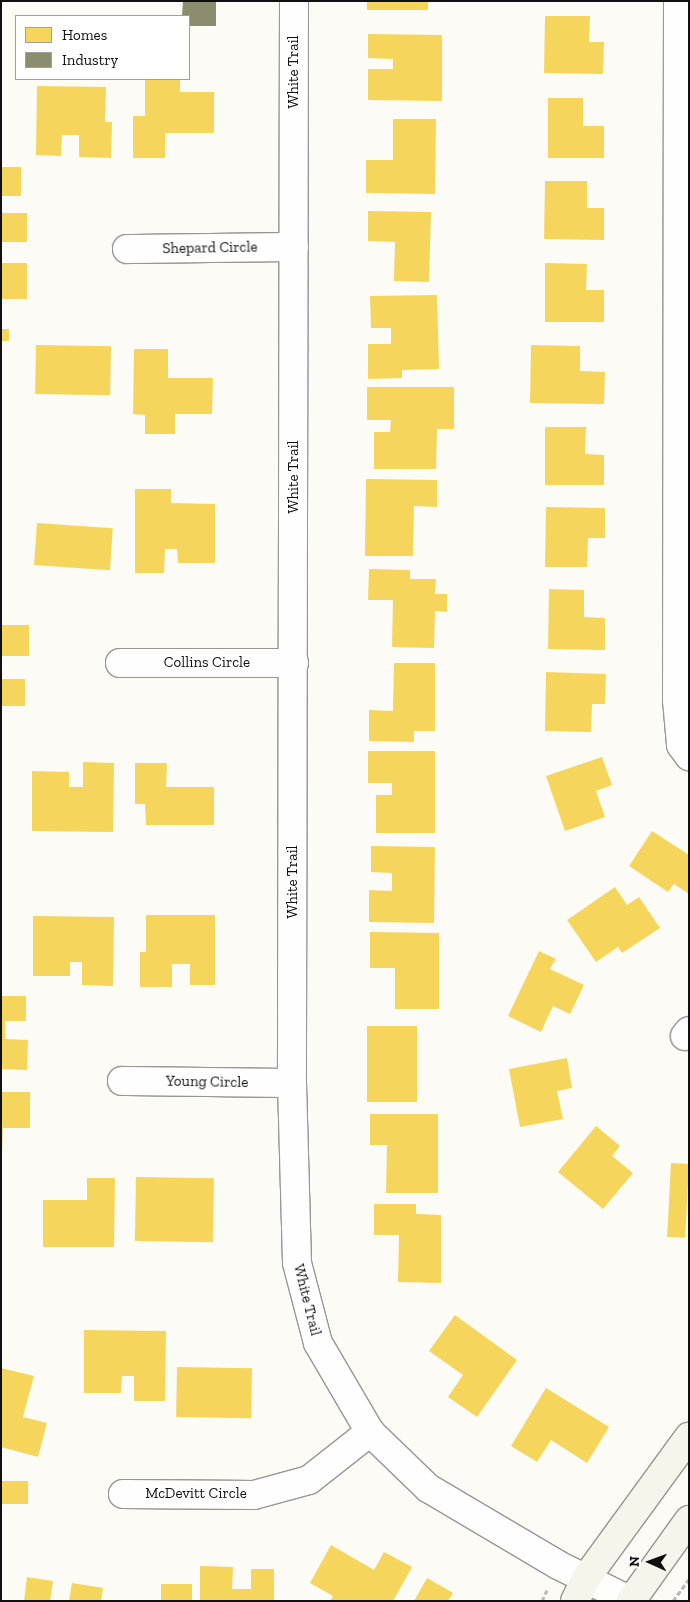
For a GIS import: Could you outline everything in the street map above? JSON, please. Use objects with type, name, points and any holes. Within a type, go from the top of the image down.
[{"type":"street","name":"White Trail","points":[[294,1],[292,1083],[297,1263],[318,1343],[370,1432],[428,1488],[558,1565],[581,1589],[631,1601]]},
{"type":"street","points":[[678,1],[683,227],[678,700],[681,745],[689,756]]},
{"type":"street","name":"Shepard Circle","points":[[127,249],[294,247]]},
{"type":"street","name":"Collins Circle","points":[[120,663],[294,664]]},
{"type":"street","name":"Young Circle","points":[[122,1081],[292,1083]]},
{"type":"street","name":"McDevitt Circle","points":[[123,1494],[254,1495],[309,1480],[370,1432]]},
{"type":"street","points":[[581,1589],[689,1437]]},
{"type":"street","points":[[631,1601],[689,1520]]},
{"type":"path","points":[[673,1601],[689,1579]]},
{"type":"building: Homes","points":[[367,1],[428,1],[428,10],[367,10]]},
{"type":"building: Homes","points":[[545,16],[590,16],[589,42],[604,42],[603,74],[544,73]]},
{"type":"building: Homes","points":[[368,34],[442,35],[442,101],[368,100],[368,69],[393,69],[393,59],[368,58]]},
{"type":"building: Homes","points":[[145,80],[180,80],[180,92],[214,92],[214,133],[165,133],[165,158],[133,158],[133,116],[145,116]]},
{"type":"building: Homes","points":[[37,86],[106,87],[105,122],[112,122],[111,158],[79,157],[79,135],[62,135],[61,156],[36,155]]},
{"type":"building: Homes","points":[[548,98],[583,98],[583,126],[604,126],[604,158],[548,158]]},
{"type":"building: Homes","points":[[393,119],[436,119],[435,194],[366,193],[366,160],[393,160]]},
{"type":"building: Homes","points":[[1,167],[21,167],[21,196],[1,196]]},
{"type":"building: Homes","points":[[545,181],[587,181],[587,208],[604,208],[604,240],[544,239]]},
{"type":"building: Homes","points":[[368,211],[431,212],[429,282],[394,281],[395,242],[368,241]]},
{"type":"building: Homes","points":[[1,213],[27,213],[27,242],[1,242]]},
{"type":"building: Homes","points":[[1,263],[27,263],[27,299],[1,299]]},
{"type":"building: Homes","points":[[545,263],[587,264],[586,290],[604,290],[604,322],[545,322]]},
{"type":"building: Homes","points":[[437,295],[439,369],[402,370],[402,378],[368,379],[368,344],[391,344],[391,328],[371,328],[370,296]]},
{"type":"building: Homes","points":[[1,329],[9,329],[9,341],[1,341]]},
{"type":"building: Homes","points":[[36,345],[111,346],[110,395],[35,394]]},
{"type":"building: Homes","points":[[531,345],[580,346],[580,371],[605,372],[604,404],[530,403]]},
{"type":"building: Homes","points":[[134,349],[168,349],[168,378],[213,378],[212,414],[175,414],[175,434],[145,434],[145,415],[133,414]]},
{"type":"building: Homes","points":[[367,387],[454,387],[454,429],[437,429],[436,469],[374,469],[374,432],[390,432],[391,420],[367,420]]},
{"type":"building: Homes","points":[[545,427],[586,427],[585,454],[604,455],[604,485],[545,485]]},
{"type":"building: Homes","points":[[366,479],[437,480],[437,507],[414,506],[413,556],[365,556]]},
{"type":"building: Homes","points":[[135,489],[171,489],[171,503],[215,504],[215,563],[178,563],[177,549],[165,549],[164,573],[135,573]]},
{"type":"building: Homes","points":[[546,507],[605,508],[605,538],[588,538],[587,567],[545,567]]},
{"type":"building: Homes","points":[[37,523],[113,528],[110,570],[34,565]]},
{"type":"building: Homes","points":[[369,569],[410,570],[410,579],[436,579],[435,594],[447,594],[447,612],[435,611],[434,648],[392,647],[393,600],[368,600]]},
{"type":"building: Homes","points":[[549,589],[584,590],[584,617],[605,618],[605,650],[548,649]]},
{"type":"building: Homes","points":[[1,625],[29,625],[29,656],[1,656]]},
{"type":"building: Homes","points":[[394,663],[435,663],[435,731],[414,731],[414,742],[369,741],[369,710],[393,711]]},
{"type":"building: Homes","points":[[546,672],[606,674],[605,704],[592,704],[591,732],[545,731]]},
{"type":"building: Homes","points":[[1,679],[25,679],[25,706],[1,706]]},
{"type":"building: Homes","points":[[368,751],[435,751],[435,833],[376,833],[376,795],[392,795],[392,783],[368,783]]},
{"type":"building: Homes","points":[[602,757],[612,785],[596,791],[605,817],[565,831],[546,776]]},
{"type":"building: Homes","points":[[83,762],[114,763],[113,832],[32,831],[32,771],[69,772],[69,787],[83,787]]},
{"type":"building: Homes","points":[[135,763],[167,763],[166,787],[214,787],[214,825],[146,825],[145,804],[135,804]]},
{"type":"building: Homes","points":[[652,831],[689,855],[689,894],[674,884],[668,892],[629,866]]},
{"type":"building: Homes","points":[[371,846],[435,847],[434,923],[369,922],[369,890],[392,891],[392,873],[371,872]]},
{"type":"building: Homes","points":[[615,887],[627,905],[639,897],[660,928],[622,953],[618,947],[596,962],[567,920]]},
{"type":"building: Homes","points":[[146,915],[215,915],[215,985],[190,985],[190,964],[172,964],[172,987],[140,987],[140,952],[146,952]]},
{"type":"building: Homes","points":[[33,916],[114,917],[113,986],[82,985],[82,962],[70,962],[70,976],[33,976]]},
{"type":"building: Homes","points":[[370,932],[439,933],[439,1009],[395,1009],[395,968],[370,968]]},
{"type":"building: Homes","points":[[539,951],[556,959],[550,969],[584,985],[570,1014],[553,1006],[541,1032],[508,1016]]},
{"type":"building: Homes","points":[[1,996],[26,996],[26,1021],[5,1021],[5,1039],[28,1040],[27,1070],[1,1069]]},
{"type":"building: Homes","points":[[367,1026],[417,1026],[417,1102],[367,1102]]},
{"type":"building: Homes","points":[[567,1058],[572,1088],[557,1091],[563,1119],[520,1127],[509,1069]]},
{"type":"building: Homes","points":[[1,1092],[30,1092],[30,1128],[3,1128],[3,1153]]},
{"type":"building: Homes","points":[[370,1114],[438,1114],[438,1193],[386,1193],[387,1145],[370,1145]]},
{"type":"building: Homes","points":[[596,1126],[620,1146],[612,1156],[633,1173],[603,1209],[558,1172]]},
{"type":"building: Homes","points":[[671,1163],[689,1164],[685,1238],[667,1237]]},
{"type":"building: Homes","points":[[136,1177],[214,1178],[213,1242],[135,1241]]},
{"type":"building: Homes","points":[[87,1178],[115,1178],[114,1247],[43,1247],[43,1200],[87,1200]]},
{"type":"building: Homes","points":[[374,1204],[416,1204],[416,1214],[441,1215],[441,1283],[398,1282],[399,1235],[374,1235]]},
{"type":"building: Homes","points":[[455,1315],[517,1360],[477,1417],[448,1397],[463,1375],[429,1351]]},
{"type":"building: Homes","points":[[84,1330],[166,1331],[165,1401],[134,1401],[134,1376],[122,1376],[121,1393],[84,1393]]},
{"type":"building: Homes","points":[[177,1367],[252,1368],[251,1418],[176,1417]]},
{"type":"building: Homes","points":[[1,1368],[34,1376],[23,1417],[47,1423],[38,1457],[1,1447]]},
{"type":"building: Homes","points":[[546,1388],[609,1427],[587,1463],[551,1440],[537,1462],[511,1446]]},
{"type":"building: Homes","points":[[1,1481],[28,1481],[28,1504],[1,1504]]},
{"type":"building: Homes","points":[[331,1545],[374,1570],[384,1552],[412,1567],[393,1601],[330,1601],[333,1596],[310,1583]]},
{"type":"building: Homes","points":[[200,1566],[233,1567],[232,1589],[251,1589],[251,1569],[274,1569],[274,1601],[200,1600]]},
{"type":"building: Homes","points":[[27,1577],[53,1581],[50,1601],[24,1601]]},
{"type":"building: Homes","points":[[427,1578],[453,1593],[448,1601],[414,1601]]},
{"type":"building: Homes","points":[[72,1583],[103,1588],[101,1601],[69,1601]]},
{"type":"building: Homes","points":[[161,1584],[192,1584],[192,1601],[161,1601]]},
{"type":"building: Industry","points":[[183,1],[216,1],[216,26],[190,26],[190,15],[182,15]]}]
